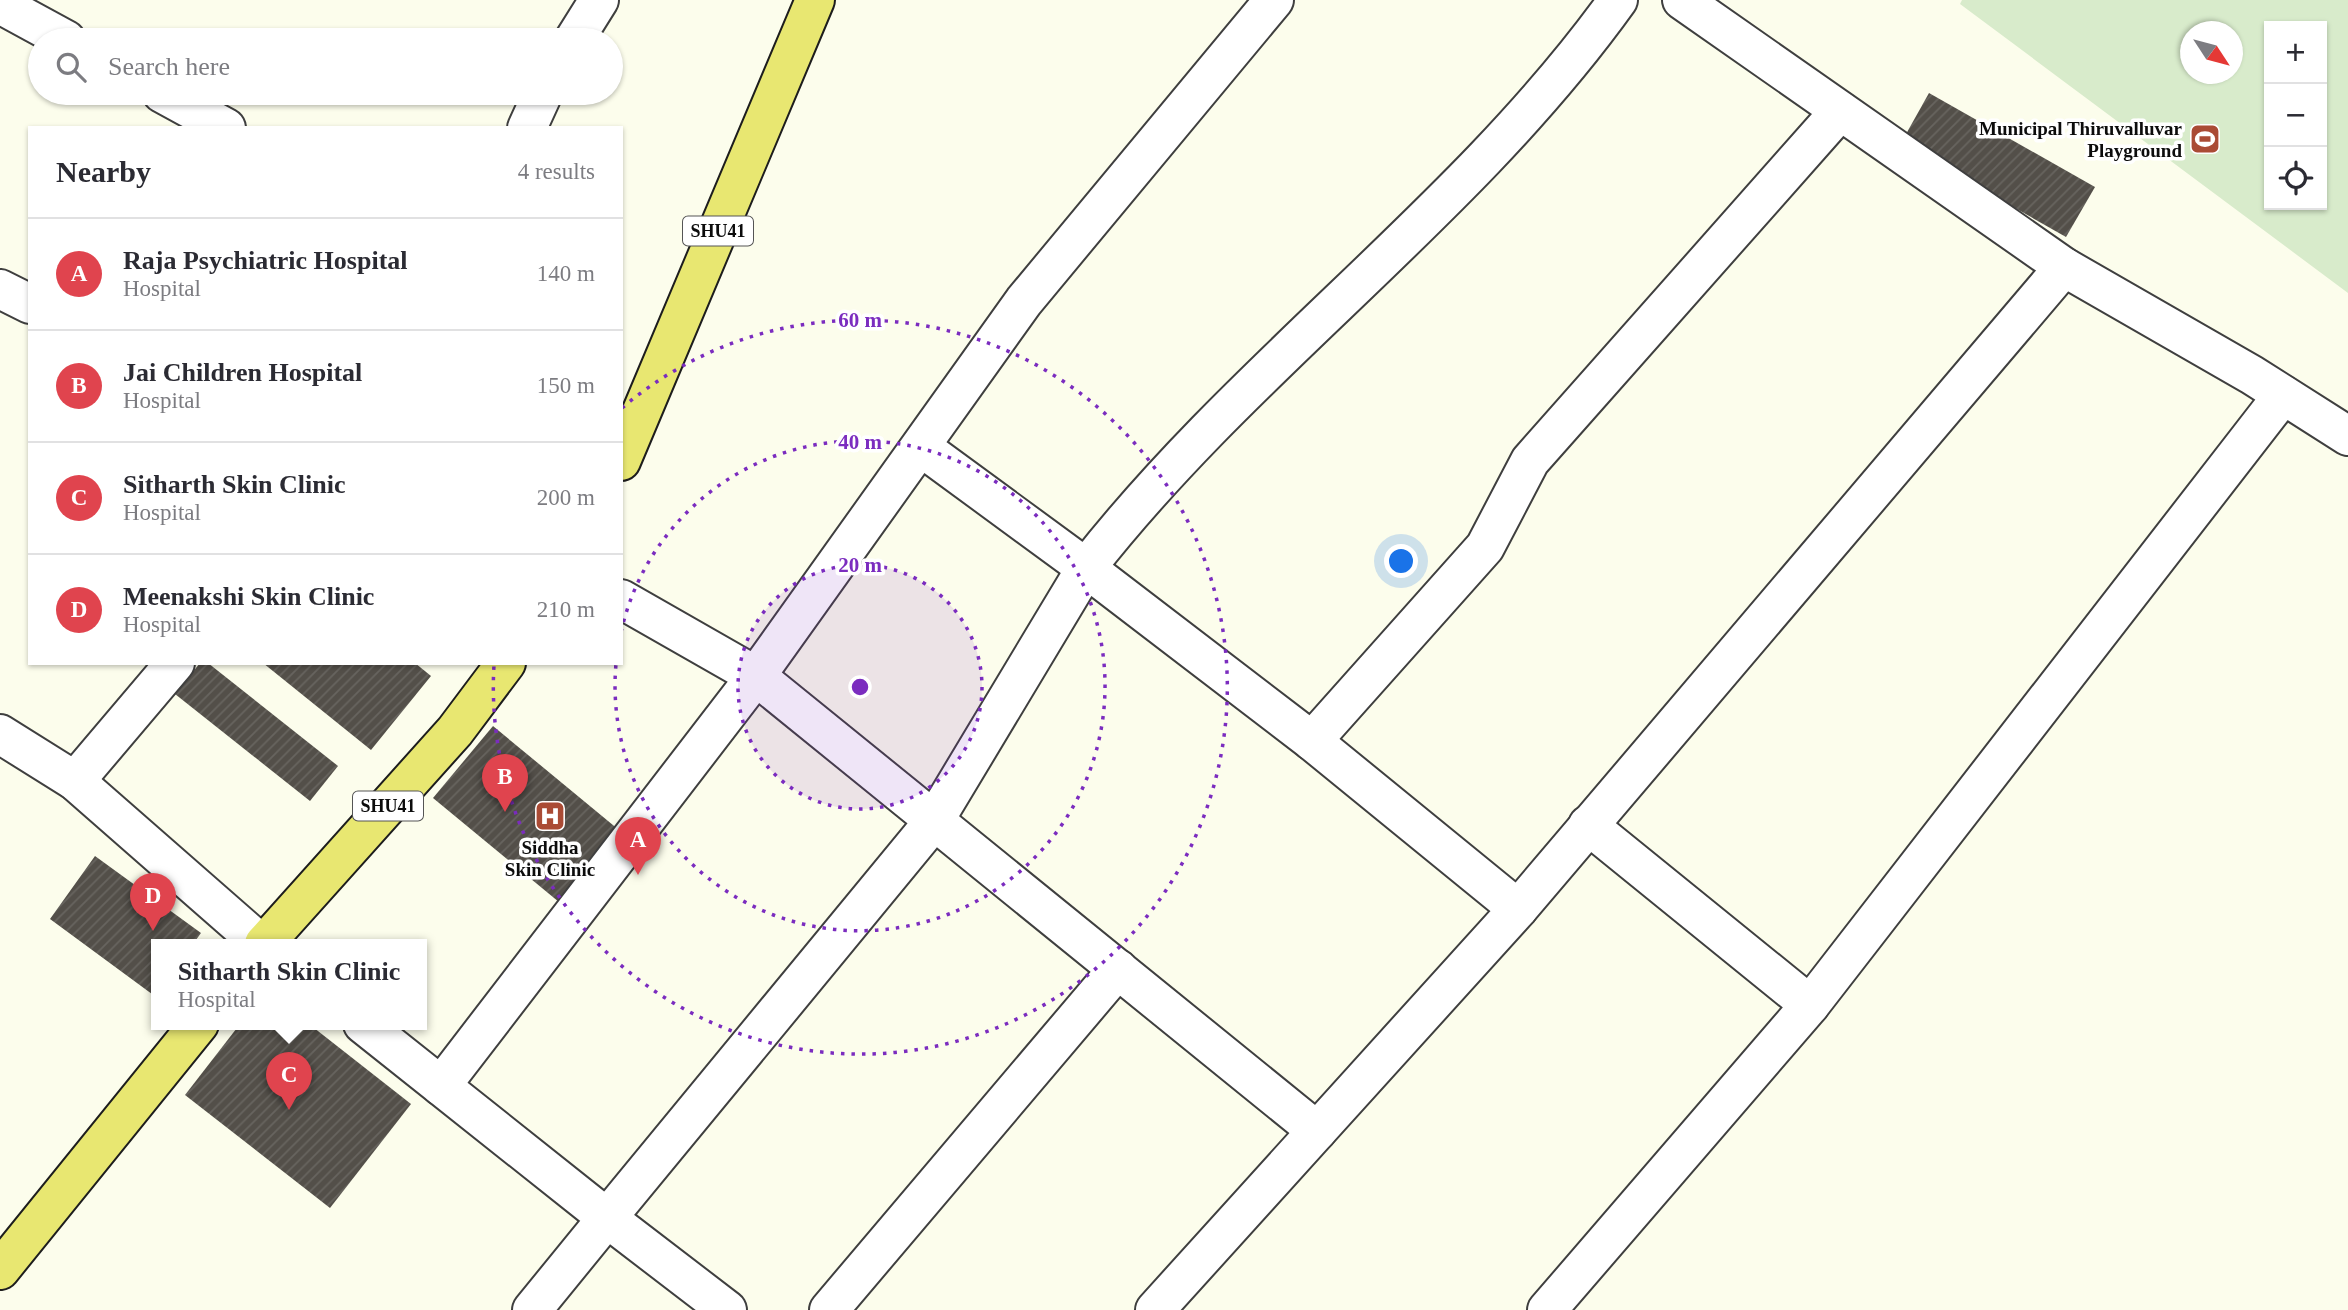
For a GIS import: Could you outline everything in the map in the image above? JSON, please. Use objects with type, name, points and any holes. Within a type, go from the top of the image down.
[{"type":"main road","name":"SHU41","points":[[623,456],[815,0]]},
{"type":"main road","name":"SHU41","points":[[268,939],[455,731],[504,665]]},
{"type":"main road","points":[[0,1270],[194,1030]]},
{"type":"street","points":[[582,28],[599,0]]},
{"type":"street","points":[[441,1086],[755,676],[1024,301],[1274,0]]},
{"type":"street","points":[[532,1310],[934,821],[1087,568],[1182,455],[1381,262],[1494,146],[1579,54],[1618,0]]},
{"type":"street","points":[[1682,0],[2064,267],[2348,436]]},
{"type":"street","points":[[0,4],[43,28]]},
{"type":"street","points":[[184,105],[222,126]]},
{"type":"street","points":[[528,126],[538,105]]},
{"type":"street","points":[[1312,741],[1485,547],[1538,452],[1840,111]]},
{"type":"street","points":[[1155,1310],[1518,909],[2064,267]]},
{"type":"street","points":[[0,289],[28,303]]},
{"type":"street","points":[[1547,1310],[1810,1004],[2283,396]]},
{"type":"street","points":[[921,447],[1087,568],[1312,741],[1518,909]]},
{"type":"street","points":[[623,601],[755,676],[1317,1130]]},
{"type":"street","points":[[75,781],[173,665]]},
{"type":"street","points":[[0,734],[75,781],[257,939]]},
{"type":"street","points":[[1588,825],[1810,1004]]},
{"type":"street","points":[[829,1310],[1118,969]]},
{"type":"street","points":[[371,1030],[607,1219],[727,1310]]},
{"type":"green space","name":"Municipal Thiruvalluvar Playground","points":[[1962,0],[2348,0],[2348,293],[1960,4]]},
{"type":"building","points":[[1929,93],[2095,187],[2066,237],[1901,143]]},
{"type":"building","points":[[198,665],[211,665],[338,766],[310,801],[175,694]]},
{"type":"building","points":[[265,665],[417,665],[431,676],[371,750]]},
{"type":"building","points":[[493,726],[625,835],[565,907],[433,798]]},
{"type":"building","points":[[95,856],[201,933],[197,939],[151,939],[151,993],[50,919]]},
{"type":"building","points":[[235,1030],[317,1030],[411,1104],[330,1208],[185,1095]]},
{"type":"place","name":"Municipal Thiruvalluvar Playground","points":[[2205,139]]},
{"type":"place","name":"Jai Children Hospital","points":[[505,812]]},
{"type":"place","name":"Siddha Skin Clinic","points":[[550,816]]},
{"type":"place","name":"Raja Psychiatric Hospital","points":[[638,875]]},
{"type":"place","name":"Meenakshi Skin Clinic","points":[[153,931]]},
{"type":"place","name":"Sitharth Skin Clinic","points":[[289,1110]]}]
